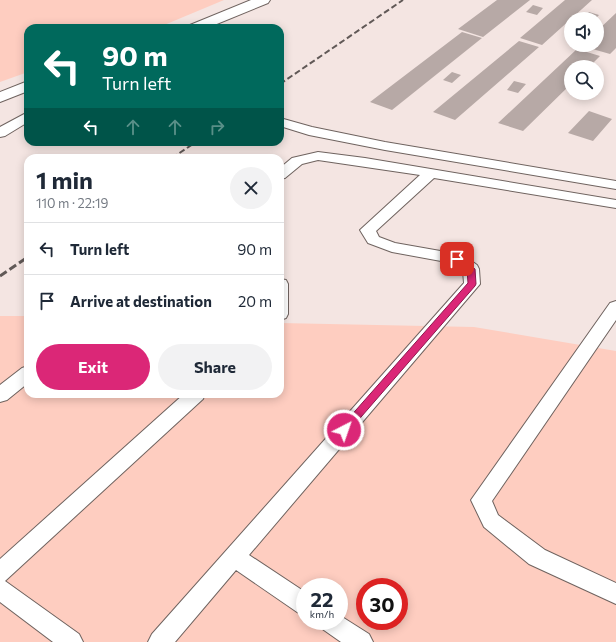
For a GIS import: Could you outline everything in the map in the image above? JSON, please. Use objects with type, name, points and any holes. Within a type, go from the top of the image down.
[{"type":"street","points":[[205,24],[263,0]]},
{"type":"street","points":[[0,97],[24,88]]},
{"type":"street","points":[[0,133],[24,118]]},
{"type":"street","points":[[284,123],[309,131],[384,146],[616,185]]},
{"type":"street","points":[[284,172],[297,161],[318,156],[616,204]]},
{"type":"street","points":[[160,642],[472,284],[471,269],[457,259],[392,247],[373,240],[368,230],[431,173]]},
{"type":"street","points":[[616,307],[481,500],[491,521],[537,557],[616,594]]},
{"type":"street","points":[[0,395],[24,376]]},
{"type":"street","points":[[0,573],[192,398]]},
{"type":"street","points":[[234,557],[296,599]]},
{"type":"street","points":[[0,589],[71,642]]},
{"type":"street","points":[[343,630],[361,642]]},
{"type":"shaded area","points":[[0,0],[224,0],[167,24],[24,24],[24,73],[0,82]]},
{"type":"shaded area","points":[[0,316],[24,316],[24,398],[284,398],[284,323],[474,327],[616,351],[616,642],[0,642]]},
{"type":"building","points":[[497,0],[530,0],[483,37],[458,29]]},
{"type":"building","points":[[565,0],[592,0],[579,12],[564,12],[564,25],[542,45],[520,38]]},
{"type":"building","points":[[533,5],[543,8],[537,15],[526,12]]},
{"type":"building","points":[[616,13],[616,48],[610,54],[603,52],[604,24]]},
{"type":"building","points":[[462,32],[482,38],[392,110],[370,102]]},
{"type":"building","points":[[519,41],[539,47],[455,120],[433,112]]},
{"type":"building","points":[[574,52],[587,52],[600,56],[596,60],[565,60]]},
{"type":"building","points":[[564,61],[564,91],[523,131],[498,123]]},
{"type":"building","points":[[452,72],[461,75],[452,83],[443,80]]},
{"type":"building","points":[[514,81],[526,84],[518,93],[507,90]]},
{"type":"building","points":[[589,111],[612,119],[593,141],[568,133]]},
{"type":"railway","points":[[284,81],[403,0]]},
{"type":"railway","points":[[178,154],[190,146]]},
{"type":"railway","points":[[0,276],[24,260]]},
{"type":"route","points":[[344,430],[472,284],[471,269],[457,259]]}]
